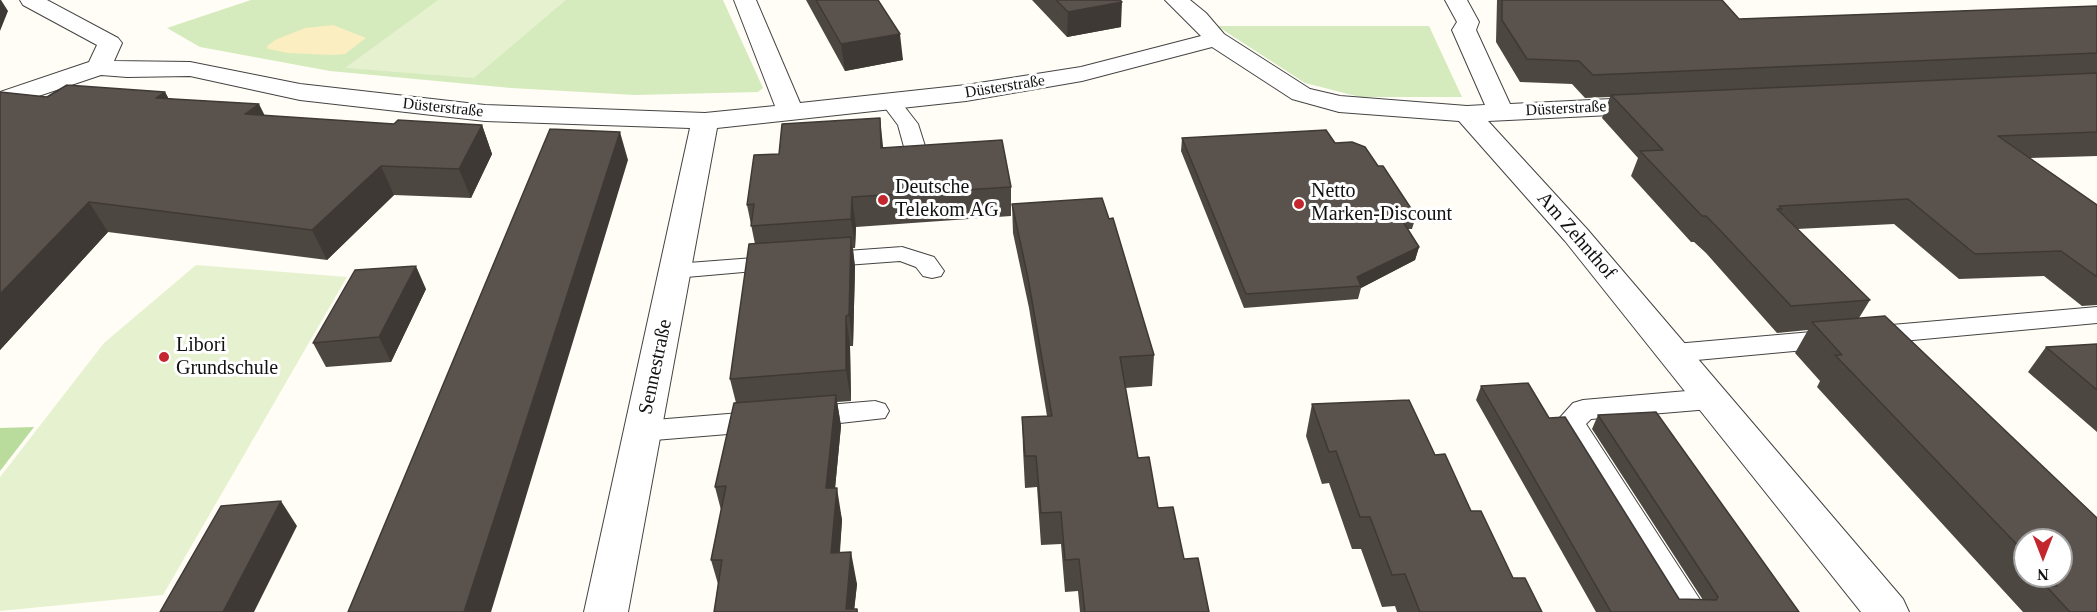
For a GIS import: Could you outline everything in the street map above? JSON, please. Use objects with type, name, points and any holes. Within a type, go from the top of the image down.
[{"type":"street","points":[[0,101],[99,67],[110,43],[31,0]]},
{"type":"street","points":[[745,0],[789,111]]},
{"type":"street","points":[[1176,0],[1198,18],[1216,39],[1301,94],[1339,104],[1467,114]]},
{"type":"street","points":[[1456,0],[1468,22],[1464,30],[1501,112]]},
{"type":"street","name":"Düsterstraße","points":[[99,67],[127,70],[190,69],[300,92],[485,113],[705,121],[966,93],[1082,74],[1216,39]]},
{"type":"street","name":"Düsterstraße","points":[[1467,114],[1678,104]]},
{"type":"street","name":"Am Zehnthof","points":[[1467,114],[1576,235],[1887,612]]},
{"type":"street","name":"Sennestraße","points":[[606,612],[705,121]]},
{"type":"lane","points":[[890,101],[908,124],[920,165]]},
{"type":"lane","points":[[675,272],[902,254],[925,262],[932,271]]},
{"type":"lane","points":[[1675,353],[2097,315]]},
{"type":"lane","points":[[1691,612],[1570,422],[1583,410],[1710,399]]},
{"type":"lane","points":[[642,431],[875,411]]},
{"type":"green space","points":[[251,0],[723,0],[763,88],[758,92],[635,95],[511,88],[330,71],[200,47],[167,28]]},
{"type":"green space","points":[[438,0],[566,0],[474,78],[345,68]]},
{"type":"green space","points":[[1217,26],[1429,26],[1462,97],[1360,97],[1305,83]]},
{"type":"green space","name":"Libori Grundschule","points":[[196,265],[347,277],[163,595],[0,611],[0,477],[104,343]]},
{"type":"green space","points":[[34,427],[0,471],[0,428]]},
{"type":"sand","points":[[333,25],[366,38],[345,54],[288,53],[268,49],[267,46],[275,40],[305,28]]},
{"type":"building","points":[[816,0],[878,0],[900,34],[841,44]]},
{"type":"building","points":[[1056,0],[1120,0],[1122,2],[1068,12]]},
{"type":"building","points":[[1502,0],[1722,0],[1739,19],[2097,6],[2097,53],[1593,75],[1579,61],[1527,59],[1502,20]]},
{"type":"building","points":[[2097,73],[2097,132],[1998,136],[2097,205],[2097,277],[2061,251],[1975,254],[1908,199],[1779,206],[1782,209],[1777,209],[1870,300],[1791,306],[1717,227],[1706,216],[1702,216],[1640,151],[1663,150],[1611,95]]},
{"type":"building","points":[[67,85],[165,92],[156,98],[259,104],[245,114],[394,124],[398,120],[482,125],[459,169],[381,166],[312,230],[89,202],[0,294],[0,92],[47,97]]},
{"type":"building","points":[[880,118],[881,148],[1002,140],[1011,187],[852,197],[851,219],[751,226],[754,204],[747,205],[754,155],[779,154],[782,124]]},
{"type":"building","points":[[550,129],[620,132],[464,612],[348,612]]},
{"type":"building","name":"Netto Marken-Discount","points":[[1326,130],[1335,143],[1352,142],[1365,147],[1378,166],[1383,166],[1416,216],[1400,217],[1419,247],[1357,277],[1361,286],[1246,294],[1182,138]]},
{"type":"building","points":[[1102,198],[1109,219],[1113,218],[1154,355],[1120,357],[1138,458],[1149,457],[1158,508],[1173,507],[1184,559],[1198,558],[1209,612],[1085,612],[1079,559],[1065,560],[1061,512],[1041,513],[1036,456],[1025,456],[1022,417],[1052,416],[1028,278],[1012,204]]},
{"type":"building","points":[[851,237],[849,315],[846,316],[846,370],[730,379],[749,244]]},
{"type":"building","points":[[416,266],[379,337],[313,343],[355,270]]},
{"type":"building","points":[[1885,316],[2097,518],[2097,612],[2070,612],[2048,588],[2073,588],[2073,528],[2013,528],[2013,540],[1835,355],[1842,355],[1812,322]]},
{"type":"building","points":[[2097,344],[2097,390],[2046,347]]},
{"type":"building","points":[[1528,383],[1549,418],[1565,417],[1679,599],[1716,600],[1718,597],[1598,415],[1656,412],[1799,612],[1611,612],[1481,386]]},
{"type":"building","points":[[836,395],[826,488],[837,488],[831,553],[851,552],[846,609],[857,609],[857,612],[714,612],[722,560],[711,560],[726,486],[715,487],[734,403]]},
{"type":"building","points":[[1409,400],[1435,455],[1445,454],[1471,511],[1481,511],[1513,578],[1525,578],[1542,612],[1420,612],[1405,574],[1392,575],[1370,517],[1360,517],[1336,451],[1329,452],[1312,404]]},
{"type":"building","points":[[281,501],[223,612],[160,612],[221,506]]},
{"type":"place","name":"Deutsche Telekom AG","points":[[883,200]]},
{"type":"place","name":"Netto Marken-Discount","points":[[1299,204]]},
{"type":"place","name":"Libori Grundschule","points":[[164,357]]}]
